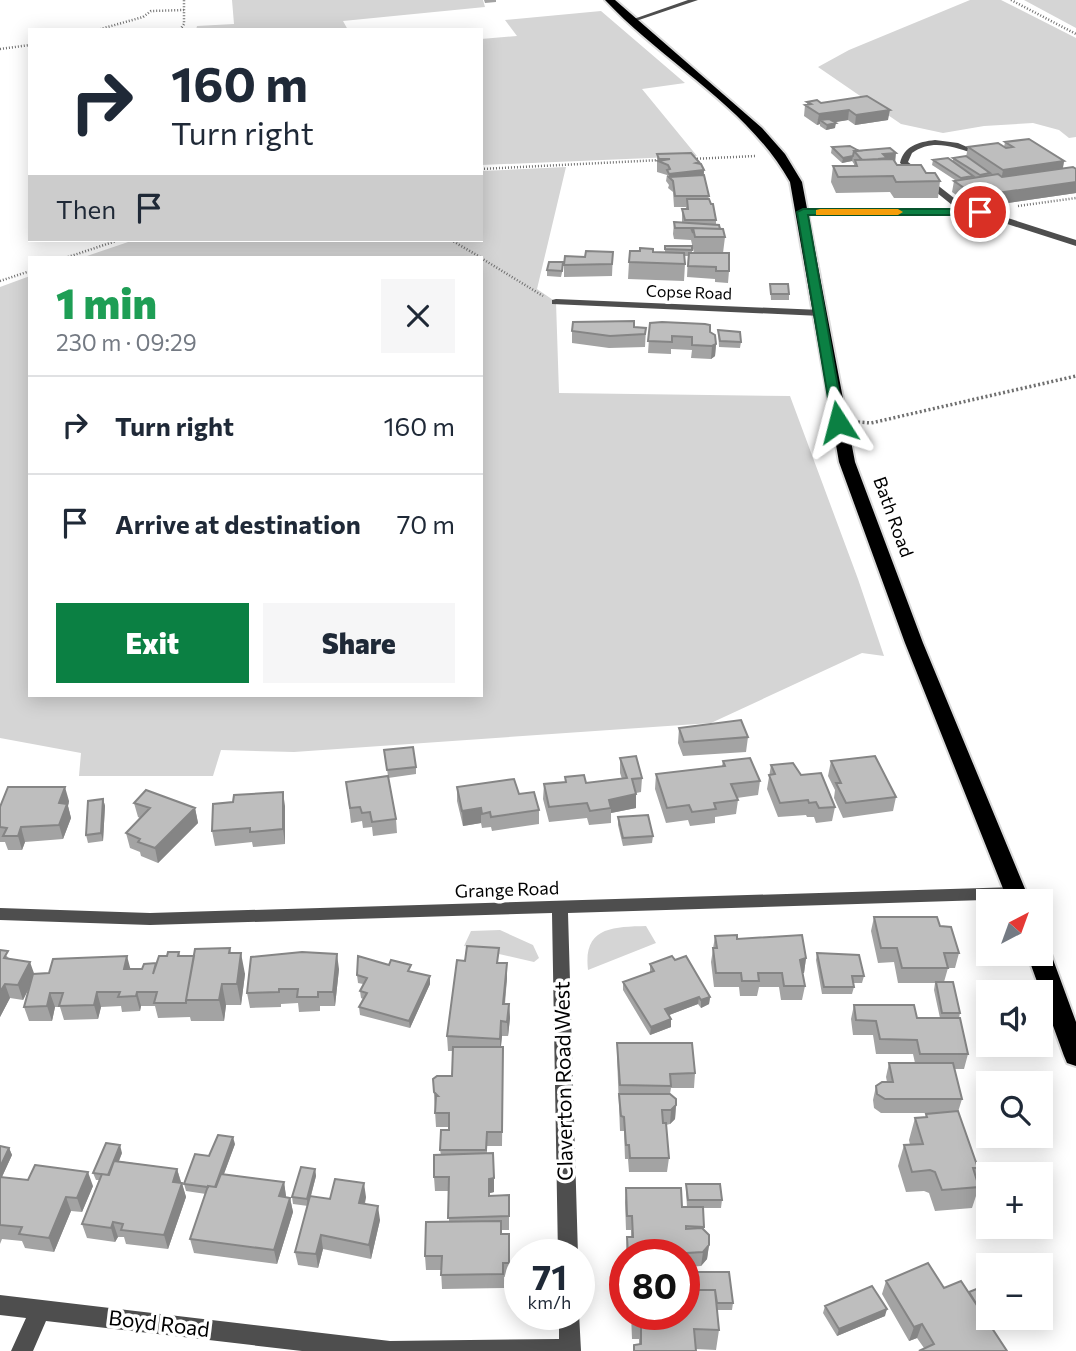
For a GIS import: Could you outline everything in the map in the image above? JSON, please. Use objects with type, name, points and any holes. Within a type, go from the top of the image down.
[{"type":"highway","name":"Bath Road","points":[[610,0],[758,130],[781,156],[796,182],[847,462],[914,643],[1015,889]]},
{"type":"highway","points":[[1043,966],[1076,1056]]},
{"type":"street","points":[[631,21],[695,0]]},
{"type":"street","points":[[966,212],[904,163],[904,159],[912,148],[932,142],[962,146],[972,151]]},
{"type":"street","points":[[803,212],[980,212],[1076,243]]},
{"type":"street","name":"Copse Road","points":[[556,302],[821,313]]},
{"type":"street","name":"Grange Road","points":[[0,914],[149,919],[976,898]]},
{"type":"street","name":"Claverton Road West","points":[[560,907],[568,1239]]},
{"type":"street","name":"Boyd Road","points":[[0,1305],[390,1351],[570,1350]]},
{"type":"street","points":[[22,1351],[40,1311]]},
{"type":"street","points":[[569,1330],[570,1350]]},
{"type":"path","points":[[181,28],[184,24],[184,0]]},
{"type":"path","points":[[1011,0],[1076,34]]},
{"type":"path","points":[[104,28],[143,17],[151,11],[184,10]]},
{"type":"path","points":[[0,49],[28,46]]},
{"type":"path","points":[[684,159],[781,156]]},
{"type":"path","points":[[483,169],[671,160]]},
{"type":"path","points":[[980,212],[1076,198]]},
{"type":"path","points":[[71,256],[113,242]]},
{"type":"path","points":[[454,242],[477,256]]},
{"type":"path","points":[[483,260],[556,302]]},
{"type":"path","points":[[0,281],[28,272]]},
{"type":"path","points":[[838,422],[870,423],[1076,376]]},
{"type":"shaded area","points":[[232,0],[483,0],[485,7],[343,21],[347,28],[196,28],[234,24]]},
{"type":"shaded area","points":[[970,0],[1001,0],[1076,38],[1076,137],[1069,138],[1059,130],[1033,123],[984,126],[943,133],[901,124],[818,67],[849,50]]},
{"type":"shaded area","points":[[1024,0],[1076,0],[1076,28]]},
{"type":"shaded area","points":[[601,11],[685,83],[642,89],[697,156],[483,165],[483,39],[517,36],[505,20]]},
{"type":"shaded area","points":[[566,167],[537,289],[556,302],[559,393],[790,396],[884,656],[862,653],[711,723],[294,752],[221,750],[213,776],[79,776],[81,753],[0,738],[0,287],[28,277],[28,697],[483,697],[483,256],[87,256],[128,242],[483,242],[483,171]]},
{"type":"shaded area","points":[[646,926],[656,943],[588,970],[590,945],[595,937],[611,929]]},
{"type":"shaded area","points":[[500,930],[533,945],[539,958],[534,962],[464,946],[471,931]]},
{"type":"building","points":[[867,96],[890,110],[856,115],[849,110],[819,114],[805,105],[817,100],[821,103]]},
{"type":"building","points":[[829,119],[836,123],[827,125],[820,120]]},
{"type":"building","points":[[1029,139],[1064,161],[1003,170],[968,147],[998,143],[1006,148],[1013,147],[1005,142]]},
{"type":"building","points":[[850,146],[859,151],[854,151],[853,156],[843,158],[832,147]]},
{"type":"building","points":[[890,148],[896,153],[883,154],[887,158],[878,159],[862,160],[854,151]]},
{"type":"building","points":[[691,153],[699,162],[696,163],[701,164],[704,170],[669,174],[668,165],[658,161],[670,159],[659,159],[657,154]]},
{"type":"building","points":[[966,156],[990,173],[980,175],[953,158]]},
{"type":"building","points":[[948,158],[973,176],[961,178],[933,160]]},
{"type":"building","points":[[893,159],[897,165],[921,165],[926,173],[935,173],[940,181],[896,182],[893,176],[838,177],[833,166],[857,166],[855,160]]},
{"type":"building","points":[[1073,167],[1076,169],[1076,182],[976,196],[954,181],[998,174],[1002,177]]},
{"type":"building","points":[[704,175],[709,196],[675,196],[673,181],[669,177]]},
{"type":"building","points":[[687,199],[709,199],[713,204],[716,220],[685,220],[682,209],[688,209]]},
{"type":"building","points":[[674,222],[719,225],[720,229],[693,228],[693,233],[691,228],[675,228]]},
{"type":"building","points":[[693,228],[723,229],[725,237],[695,237]]},
{"type":"building","points":[[665,246],[692,246],[692,250],[665,249]]},
{"type":"building","points":[[640,248],[653,249],[653,252],[684,253],[685,264],[629,262],[630,251],[640,251]]},
{"type":"building","points":[[586,251],[613,252],[612,264],[564,265],[565,256],[585,257]]},
{"type":"building","points":[[689,253],[729,253],[729,271],[716,271],[716,267],[688,266]]},
{"type":"building","points":[[549,262],[563,262],[562,271],[547,270]]},
{"type":"building","points":[[770,284],[788,284],[789,294],[771,294]]},
{"type":"building","points":[[634,321],[634,327],[646,328],[645,334],[610,336],[572,331],[573,322]]},
{"type":"building","points":[[650,323],[710,325],[710,332],[715,335],[716,344],[692,345],[692,337],[672,336],[672,342],[648,341]]},
{"type":"building","points":[[718,330],[740,332],[741,342],[720,341]]},
{"type":"building","points":[[741,720],[748,737],[684,742],[679,728]]},
{"type":"building","points":[[413,747],[416,767],[387,770],[384,750]]},
{"type":"building","points":[[636,756],[642,778],[632,779],[636,794],[609,800],[611,808],[590,811],[587,803],[549,807],[544,784],[566,782],[565,777],[584,775],[586,783],[627,778],[620,758]]},
{"type":"building","points":[[875,756],[896,797],[846,803],[836,783],[841,783],[831,761]]},
{"type":"building","points":[[750,758],[760,781],[731,784],[738,800],[714,803],[716,809],[692,812],[689,805],[667,808],[656,774],[725,766],[723,761]]},
{"type":"building","points":[[793,763],[801,775],[821,773],[835,807],[819,808],[816,802],[809,803],[808,800],[780,803],[769,775],[775,774],[771,765]]},
{"type":"building","points":[[388,776],[396,819],[372,822],[370,812],[362,813],[360,807],[350,808],[346,782]]},
{"type":"building","points":[[514,779],[519,794],[534,792],[539,810],[491,817],[490,812],[482,814],[481,808],[462,811],[457,787]]},
{"type":"building","points":[[8,787],[65,787],[59,803],[67,804],[59,825],[21,827],[18,836],[3,836],[7,828],[0,827],[0,807]]},
{"type":"building","points":[[146,790],[195,808],[155,848],[138,842],[140,839],[126,833],[150,808],[134,803]]},
{"type":"building","points":[[283,792],[283,829],[212,831],[213,804],[233,802],[234,795]]},
{"type":"building","points":[[103,799],[101,833],[86,835],[88,801]]},
{"type":"building","points":[[648,815],[653,836],[623,838],[618,817]]},
{"type":"building","points":[[874,917],[937,917],[940,926],[951,927],[959,953],[944,953],[948,968],[902,968],[897,948],[881,948]]},
{"type":"building","points":[[737,935],[737,939],[802,935],[806,958],[800,960],[805,986],[784,986],[782,973],[758,973],[759,981],[742,981],[741,973],[716,973],[713,948],[717,948],[715,936]]},
{"type":"building","points":[[467,946],[499,948],[497,963],[507,963],[503,1004],[509,1004],[507,1022],[501,1021],[500,1039],[447,1036],[457,960],[465,961]]},
{"type":"building","points":[[230,948],[229,953],[241,953],[237,984],[222,984],[219,1000],[186,1000],[195,949]]},
{"type":"building","points":[[0,950],[8,951],[4,958],[30,962],[18,985],[5,984],[0,992]]},
{"type":"building","points":[[168,952],[179,952],[178,956],[194,956],[186,1003],[154,1003],[157,992],[137,992],[136,996],[118,997],[120,992],[97,992],[94,1005],[59,1006],[63,993],[50,993],[47,1006],[24,1007],[33,974],[49,973],[53,959],[127,956],[124,969],[142,969],[144,964],[156,963],[153,974],[159,956],[167,956]]},
{"type":"building","points":[[302,952],[337,954],[333,992],[318,992],[318,997],[297,997],[298,989],[247,993],[251,957]]},
{"type":"building","points":[[817,953],[859,955],[864,976],[852,976],[854,987],[824,987]]},
{"type":"building","points":[[358,956],[389,965],[391,960],[411,965],[408,971],[430,976],[409,1021],[359,1007],[367,993],[360,991],[367,978],[357,975]]},
{"type":"building","points":[[672,956],[675,960],[686,956],[710,997],[701,1000],[699,997],[665,1009],[671,1019],[651,1027],[623,982],[654,971],[650,964]]},
{"type":"building","points":[[936,982],[953,982],[960,1013],[942,1013]]},
{"type":"building","points":[[854,1005],[914,1005],[917,1018],[960,1018],[968,1054],[920,1054],[917,1040],[880,1039],[876,1021],[856,1020]]},
{"type":"building","points":[[617,1043],[692,1043],[695,1073],[670,1074],[671,1086],[620,1085]]},
{"type":"building","points":[[453,1047],[503,1047],[502,1132],[487,1132],[486,1150],[440,1150],[441,1130],[449,1130],[449,1113],[435,1113],[438,1096],[434,1092],[433,1079],[437,1076],[452,1076]]},
{"type":"building","points":[[889,1063],[953,1063],[962,1099],[885,1099],[877,1094],[876,1086],[882,1082],[893,1082]]},
{"type":"building","points":[[619,1094],[670,1094],[676,1099],[676,1105],[671,1110],[662,1110],[669,1158],[630,1158]]},
{"type":"building","points":[[958,1111],[976,1162],[976,1168],[973,1168],[976,1187],[942,1190],[935,1172],[912,1172],[904,1145],[923,1144],[915,1118],[927,1117],[926,1114]]},
{"type":"building","points":[[218,1135],[233,1137],[215,1187],[184,1184],[195,1154],[209,1156]]},
{"type":"building","points":[[106,1143],[120,1145],[108,1175],[93,1173]]},
{"type":"building","points":[[0,1146],[9,1148],[0,1167]]},
{"type":"building","points":[[493,1153],[494,1178],[489,1179],[489,1196],[509,1195],[509,1216],[448,1218],[449,1177],[434,1177],[434,1155]]},
{"type":"building","points":[[114,1161],[177,1169],[173,1182],[182,1183],[164,1235],[121,1230],[123,1224],[113,1222],[111,1228],[82,1224],[102,1174],[109,1175]]},
{"type":"building","points":[[35,1165],[88,1172],[77,1198],[66,1197],[49,1238],[19,1234],[22,1227],[0,1225],[0,1177],[28,1180]]},
{"type":"building","points":[[301,1167],[315,1169],[307,1199],[292,1197]]},
{"type":"building","points":[[221,1174],[284,1182],[279,1196],[290,1198],[274,1250],[190,1239],[208,1186],[216,1187]]},
{"type":"building","points":[[335,1179],[364,1183],[359,1203],[378,1206],[369,1245],[321,1235],[316,1254],[295,1252],[310,1196],[330,1199]]},
{"type":"building","points":[[686,1184],[720,1184],[722,1200],[688,1200]]},
{"type":"building","points":[[626,1188],[681,1188],[682,1207],[703,1207],[704,1227],[686,1226],[686,1229],[702,1228],[709,1235],[709,1245],[700,1252],[700,1239],[627,1239],[633,1237],[632,1216],[627,1216]]},
{"type":"building","points":[[501,1221],[501,1234],[509,1234],[509,1239],[504,1239],[503,1274],[441,1275],[442,1256],[425,1256],[426,1222]]},
{"type":"building","points":[[928,1263],[944,1288],[961,1281],[976,1304],[976,1330],[993,1330],[1007,1351],[919,1351],[934,1344],[922,1324],[914,1327],[886,1281]]},
{"type":"building","points":[[700,1272],[729,1272],[733,1303],[717,1303],[715,1290],[700,1290]]},
{"type":"building","points":[[872,1286],[887,1309],[839,1329],[825,1306]]},
{"type":"building","points":[[976,1289],[976,1303],[969,1292]]},
{"type":"building","points":[[700,1290],[715,1290],[719,1330],[700,1329]]},
{"type":"building","points":[[641,1330],[694,1330],[696,1351],[634,1351],[634,1345],[641,1344]]},
{"type":"slow traffic","points":[[820,212],[898,212]]},
{"type":"route","points":[[838,422],[803,212],[980,212]]}]
